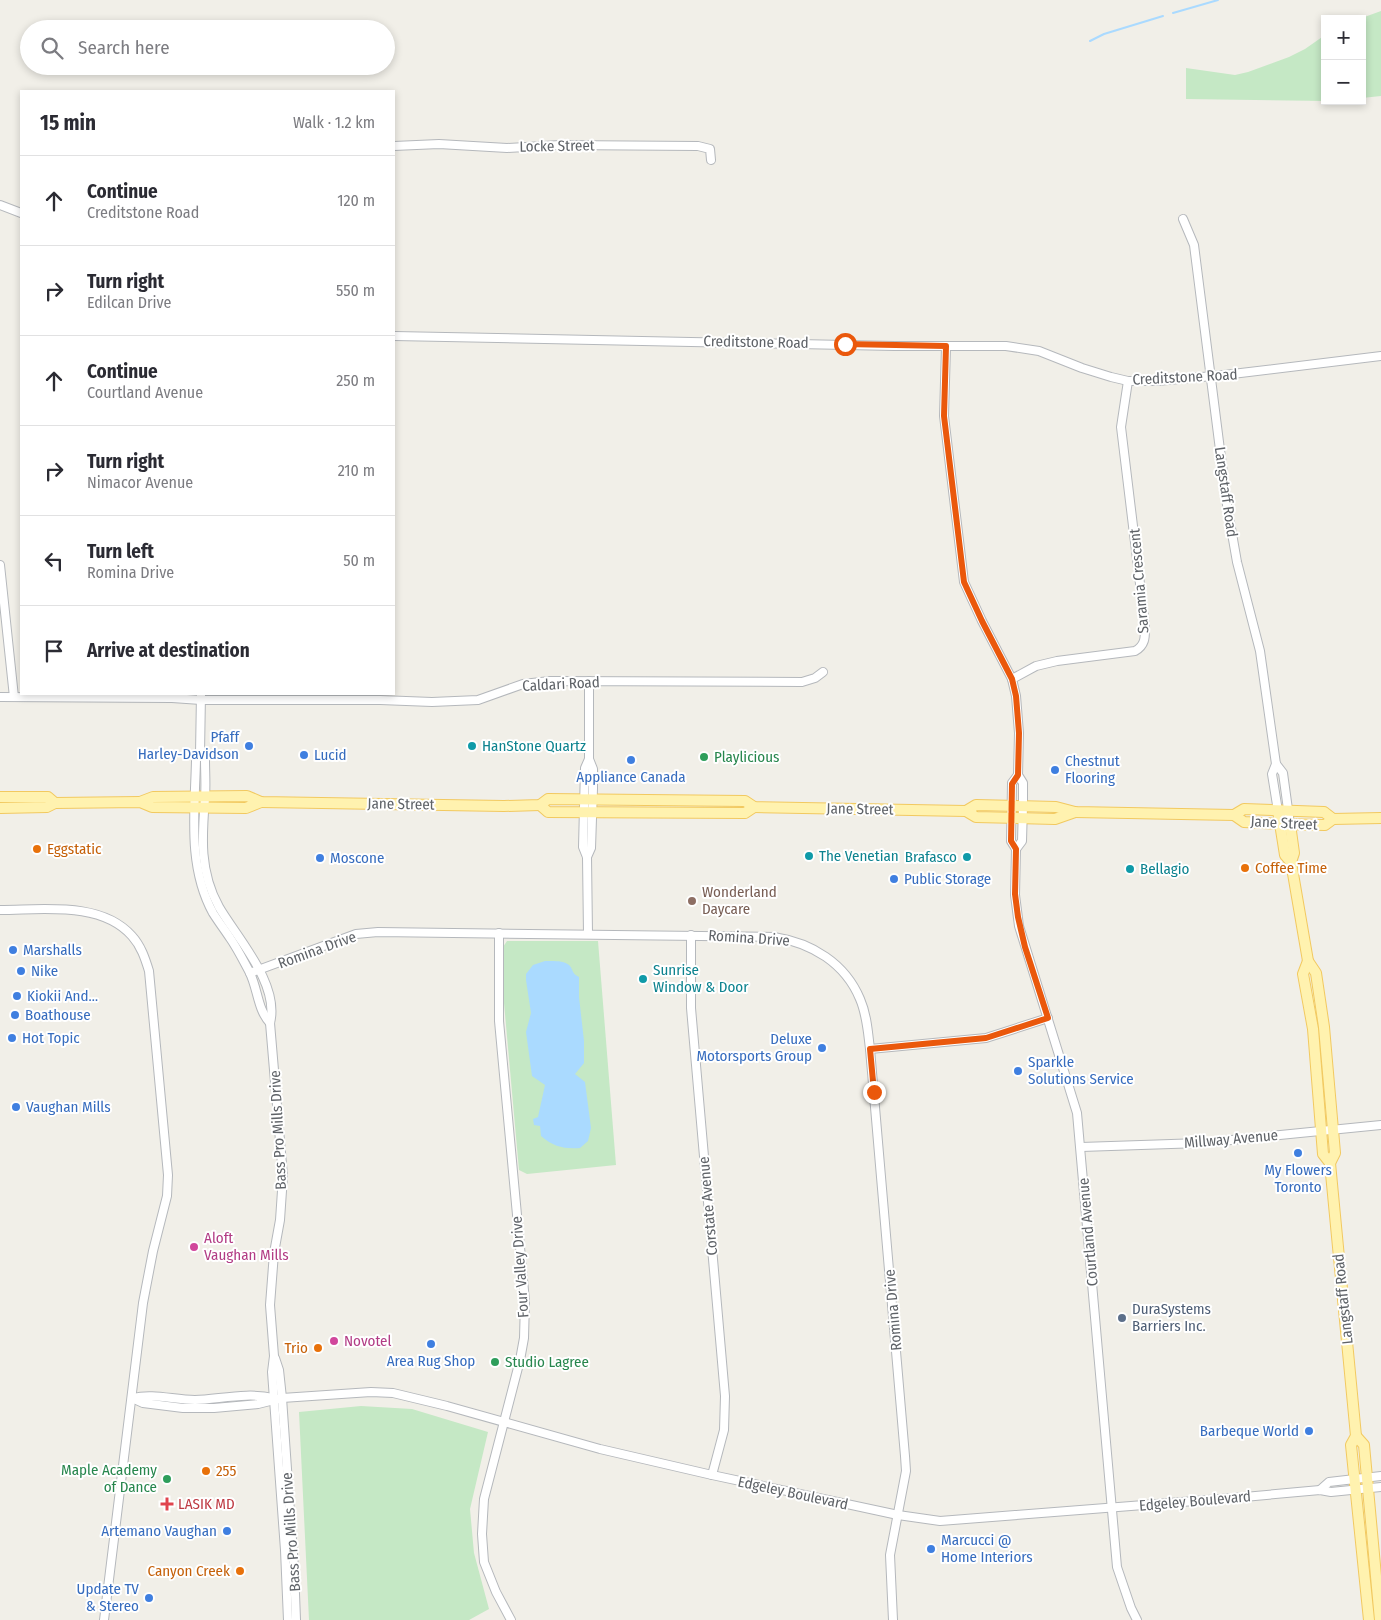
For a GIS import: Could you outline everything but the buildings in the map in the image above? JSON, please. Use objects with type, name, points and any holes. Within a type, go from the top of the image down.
[{"type":"main road","name":"Jane Street","points":[[0,808],[47,807],[55,802],[140,802],[153,797],[247,796],[261,802]]},
{"type":"main road","name":"Jane Street","points":[[0,798],[48,797],[55,802]]},
{"type":"main road","name":"Jane Street","points":[[140,802],[152,807],[246,808],[261,802],[540,805],[548,799],[588,799],[745,801],[754,807],[966,811],[976,817],[1055,819],[1075,812]]},
{"type":"main road","name":"Jane Street","points":[[540,805],[548,812],[745,813],[754,807]]},
{"type":"main road","name":"Jane Street","points":[[966,811],[976,805],[1056,807],[1075,812],[1234,815],[1244,809],[1278,812],[1324,812],[1333,818],[1381,818]]},
{"type":"main road","name":"Langstaff Road","points":[[1278,812],[1285,824],[1285,855],[1291,862],[1308,961],[1316,973],[1324,1027],[1335,1153],[1330,1163],[1356,1436],[1351,1445],[1369,1620]]},
{"type":"main road","name":"Jane Street","points":[[1234,815],[1244,822],[1285,824],[1325,825],[1333,818]]},
{"type":"main road","name":"Langstaff Road","points":[[1308,961],[1303,974],[1313,1029],[1322,1154],[1330,1163]]},
{"type":"main road","name":"Langstaff Road","points":[[1356,1436],[1364,1445],[1380,1620]]},
{"type":"street","name":"Locke Street","points":[[395,146],[439,144],[496,148],[560,145],[698,146],[709,149],[711,160]]},
{"type":"street","points":[[0,205],[20,212]]},
{"type":"street","name":"Langstaff Road","points":[[1183,219],[1194,245],[1227,505],[1237,562],[1260,651],[1276,764],[1283,773],[1289,811],[1285,824]]},
{"type":"street","name":"Creditstone Road","points":[[395,336],[1006,346],[1029,349],[1050,355],[1089,371],[1128,381],[1158,381],[1211,376],[1381,356]]},
{"type":"street","name":"Courtland Avenue","points":[[946,346],[944,416],[964,582],[1012,679],[1016,696],[1018,713],[1018,775],[1023,783],[1018,806],[1018,818],[1011,841],[1016,849],[1015,894],[1018,917],[1025,947],[1077,1113],[1111,1508],[1119,1576],[1131,1608],[1138,1620]]},
{"type":"street","name":"Saramia Crescent","points":[[1012,679],[1026,670],[1047,663],[1135,651],[1143,645],[1145,625],[1121,427],[1128,381]]},
{"type":"street","points":[[0,565],[14,697]]},
{"type":"street","name":"Caldari Road","points":[[0,697],[201,697],[432,702],[478,700],[523,684],[550,681],[802,682],[815,678],[823,672]]},
{"type":"street","points":[[588,934],[587,857],[583,847],[588,799],[594,768],[588,759],[589,681]]},
{"type":"street","points":[[199,808],[205,760],[200,753],[201,697]]},
{"type":"street","name":"Langstaff Road","points":[[1276,764],[1272,774],[1278,812]]},
{"type":"street","name":"Bass Pro Mills Drive","points":[[199,808],[202,852],[209,884],[219,906],[259,970],[265,984],[272,1013],[270,1023],[283,1176],[270,1304],[274,1356],[272,1372],[278,1398],[294,1568],[296,1620]]},
{"type":"street","name":"Bass Pro Mills Drive","points":[[199,808],[194,850],[199,876],[213,913],[231,939],[250,973],[262,1015],[270,1023]]},
{"type":"street","points":[[0,910],[82,910],[106,917],[120,925],[132,936],[142,951],[149,971],[168,1175],[167,1196],[143,1302],[104,1620]]},
{"type":"street","name":"Romina Drive","points":[[250,973],[356,934],[378,932],[774,937],[802,943],[832,960],[842,970],[861,1000],[870,1049],[906,1471],[898,1515]]},
{"type":"street","name":"Four Valley Drive","points":[[499,933],[499,1021],[526,1301],[524,1338],[520,1360],[484,1499],[482,1534],[484,1562],[496,1592],[511,1620]]},
{"type":"street","name":"Corstate Avenue","points":[[691,935],[691,1008],[725,1396],[724,1430],[712,1476]]},
{"type":"street","points":[[870,1049],[986,1038],[1048,1018]]},
{"type":"street","name":"Millway Avenue","points":[[1081,1147],[1201,1143],[1381,1125]]},
{"type":"street","name":"Edgeley Boulevard","points":[[132,1398],[144,1395],[193,1400],[261,1395],[278,1398],[371,1392],[393,1394],[422,1399],[600,1449],[712,1476],[898,1515],[940,1521],[1320,1490],[1331,1492],[1355,1484],[1368,1483],[1381,1487]]},
{"type":"street","name":"Bass Pro Mills Drive","points":[[278,1398],[288,1620]]},
{"type":"street","name":"Edgeley Boulevard","points":[[1368,1483],[1381,1476]]},
{"type":"street","points":[[893,1620],[890,1555],[898,1515]]},
{"type":"green space","points":[[1381,11],[1381,96],[1366,98],[1366,60],[1366,16]]},
{"type":"green space","points":[[1321,38],[1321,101],[1186,99],[1186,68],[1235,75],[1289,57]]},
{"type":"green space","points":[[507,941],[598,941],[616,1165],[527,1174],[519,1170],[504,1003],[503,947]]},
{"type":"green space","points":[[361,1406],[412,1409],[488,1432],[470,1509],[474,1553],[489,1609],[469,1620],[309,1620],[299,1412]]},
{"type":"water","points":[[545,961],[567,963],[579,977],[584,1063],[575,1074],[585,1082],[591,1128],[588,1141],[580,1148],[564,1148],[550,1143],[541,1136],[540,1126],[534,1125],[533,1119],[538,1117],[545,1085],[532,1076],[526,1032],[531,1013],[526,974],[533,965]]},
{"type":"waterway","points":[[1173,13],[1218,0]]},
{"type":"waterway","points":[[1090,41],[1104,34],[1163,16]]},
{"type":"place","name":"Pfaff Harley-Davidson","points":[[249,746]]},
{"type":"place","name":"HanStone Quartz","points":[[472,746]]},
{"type":"place","name":"Lucid","points":[[304,755]]},
{"type":"place","name":"Playlicious","points":[[704,757]]},
{"type":"place","name":"Appliance Canada","points":[[631,760]]},
{"type":"place","name":"Chestnut Flooring","points":[[1055,770]]},
{"type":"place","name":"Eggstatic","points":[[37,849]]},
{"type":"place","name":"The Venetian","points":[[809,856]]},
{"type":"place","name":"Brafasco","points":[[967,857]]},
{"type":"place","name":"Moscone","points":[[320,858]]},
{"type":"place","name":"Coffee Time","points":[[1245,868]]},
{"type":"place","name":"Bellagio","points":[[1130,869]]},
{"type":"place","name":"Public Storage","points":[[894,879]]},
{"type":"place","name":"Wonderland Daycare","points":[[692,901]]},
{"type":"place","name":"Marshalls","points":[[13,950]]},
{"type":"place","name":"Nike","points":[[21,971]]},
{"type":"place","name":"Sunrise Window & Door","points":[[643,979]]},
{"type":"place","name":"Kiokii And…","points":[[17,996]]},
{"type":"place","name":"Boathouse","points":[[15,1015]]},
{"type":"place","name":"Hot Topic","points":[[12,1038]]},
{"type":"place","name":"Deluxe Motorsports Group","points":[[822,1048]]},
{"type":"place","name":"Sparkle Solutions Service","points":[[1018,1071]]},
{"type":"place","name":"Vaughan Mills","points":[[16,1107]]},
{"type":"place","name":"My Flowers Toronto","points":[[1298,1153]]},
{"type":"place","name":"Aloft Vaughan Mills","points":[[194,1247]]},
{"type":"place","name":"DuraSystems Barriers Inc.","points":[[1122,1318]]},
{"type":"place","name":"Novotel","points":[[334,1341]]},
{"type":"place","name":"Area Rug Shop","points":[[431,1344]]},
{"type":"place","name":"Trio","points":[[318,1348]]},
{"type":"place","name":"Studio Lagree","points":[[495,1362]]},
{"type":"place","name":"Barbeque World","points":[[1309,1431]]},
{"type":"place","name":"255","points":[[206,1471]]},
{"type":"place","name":"Maple Academy of Dance","points":[[167,1479]]},
{"type":"place","name":"LASIK MD","points":[[167,1504]]},
{"type":"place","name":"Artemano Vaughan","points":[[227,1531]]},
{"type":"place","name":"Marcucci @ Home Interiors","points":[[931,1549]]},
{"type":"place","name":"Canyon Creek","points":[[240,1571]]},
{"type":"place","name":"Update TV & Stereo","points":[[149,1598]]},
{"type":"route","points":[[845,344],[946,346],[944,416],[964,582],[1012,679],[1016,696],[1019,733],[1018,775],[1012,784],[1011,841],[1016,849],[1016,905],[1025,947],[1048,1018],[986,1038],[870,1049],[874,1092]]}]
